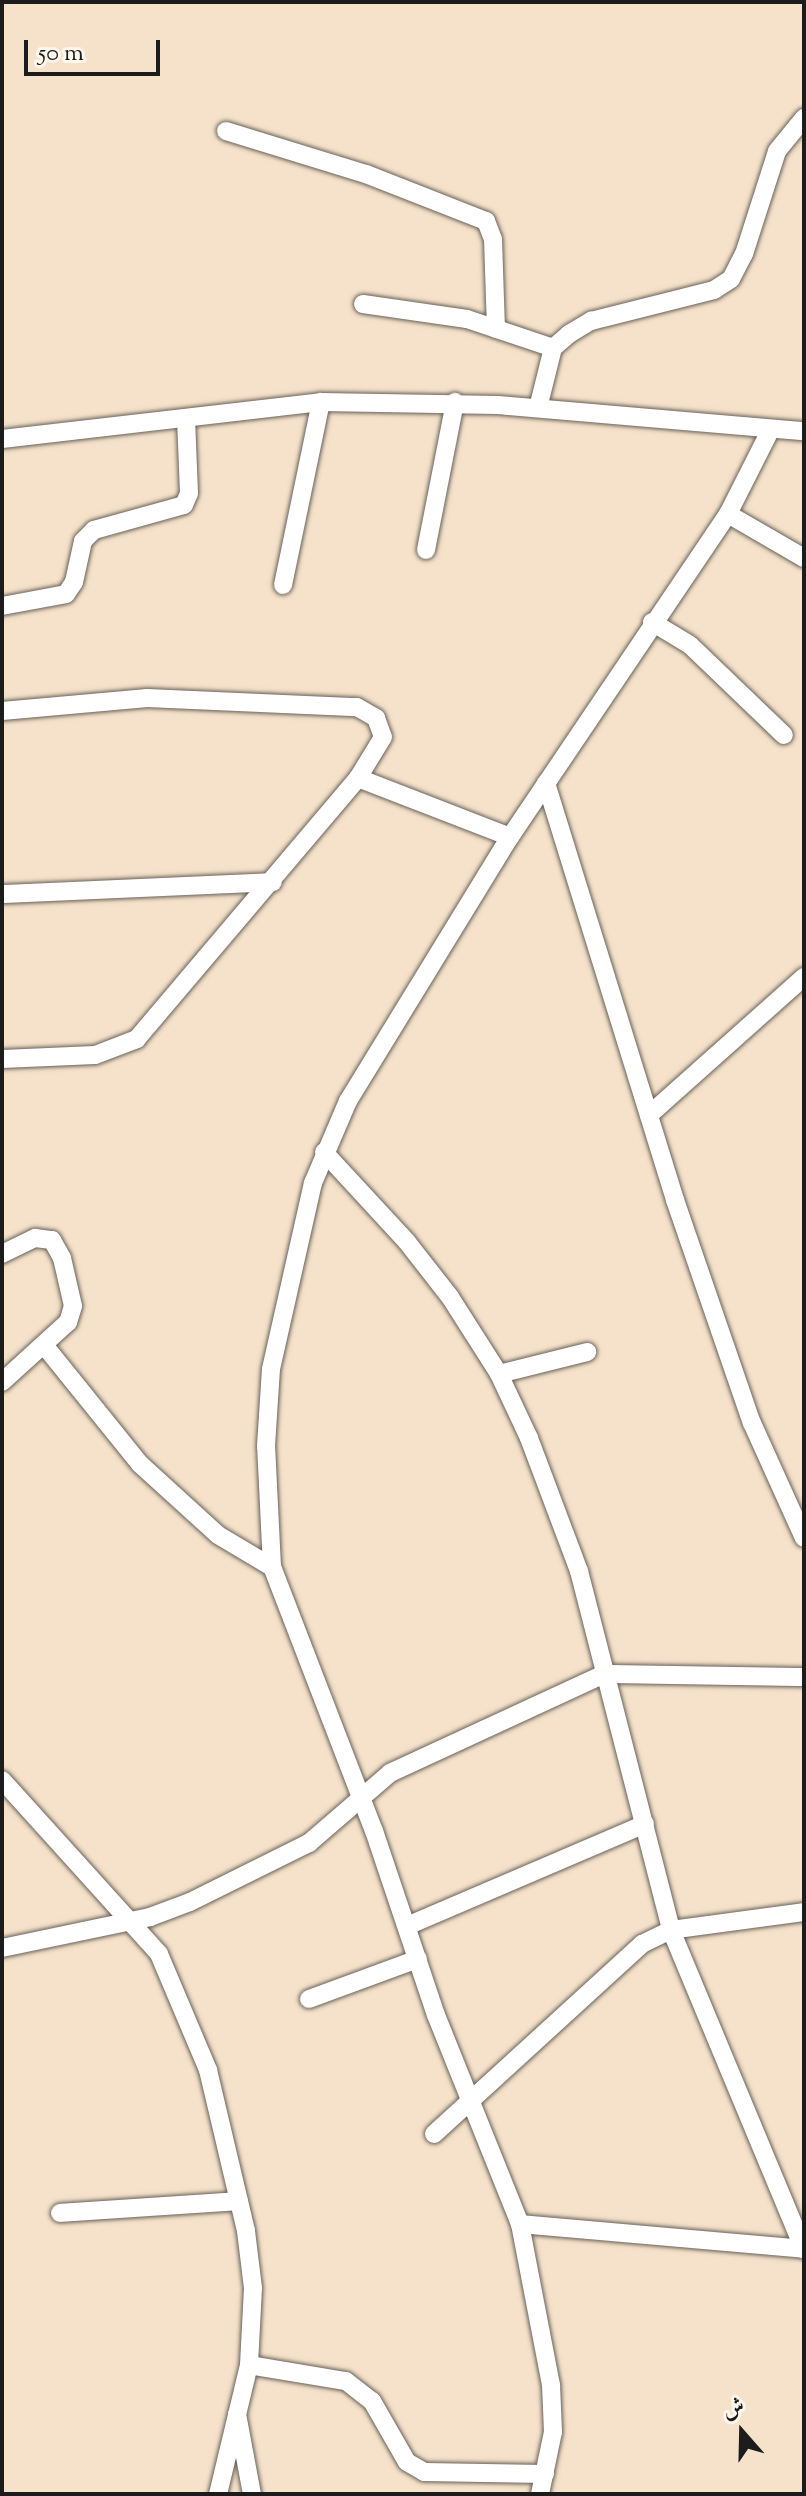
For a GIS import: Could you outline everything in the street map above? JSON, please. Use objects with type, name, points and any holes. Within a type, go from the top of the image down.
[{"type":"street","points":[[538,408],[553,348],[591,321],[714,290],[731,279],[744,254],[777,151],[804,118]]},
{"type":"street","points":[[226,131],[366,174],[486,221],[493,239],[496,329]]},
{"type":"street","points":[[363,304],[434,312],[553,348]]},
{"type":"street","points":[[283,585],[321,402]]},
{"type":"street","points":[[2,439],[321,402],[455,402],[770,431],[804,431]]},
{"type":"street","points":[[426,550],[455,402]]},
{"type":"street","points":[[2,606],[66,594],[83,541],[94,530],[184,505],[189,493],[186,419]]},
{"type":"street","points":[[540,2494],[553,2432],[551,2385],[520,2224],[470,2101],[360,1795],[272,1567],[266,1446],[271,1369],[324,1152],[366,1070],[510,837],[652,622],[728,514],[770,431]]},
{"type":"street","points":[[728,514],[804,558]]},
{"type":"street","points":[[652,622],[698,652],[784,735]]},
{"type":"street","points":[[2,711],[147,698],[357,707],[376,718],[383,737],[358,778],[273,882],[126,1047],[95,1055],[2,1059]]},
{"type":"street","points":[[358,778],[510,837]]},
{"type":"street","points":[[546,783],[649,1115],[752,1423],[804,1538]]},
{"type":"street","points":[[2,894],[273,882]]},
{"type":"street","points":[[649,1115],[804,977]]},
{"type":"street","points":[[324,1152],[428,1268],[499,1374],[568,1535],[671,1930],[701,2013],[804,2249],[520,2224]]},
{"type":"street","points":[[2,1254],[35,1238],[52,1240],[58,1248],[72,1313],[44,1345],[2,1382]]},
{"type":"street","points":[[44,1345],[140,1464],[218,1535],[272,1567]]},
{"type":"street","points":[[499,1374],[587,1352]]},
{"type":"street","points":[[2,1948],[129,1921],[190,1902],[294,1852],[360,1795],[410,1762],[604,1674],[804,1677]]},
{"type":"street","points":[[2,1780],[166,1964],[193,2026],[239,2201],[253,2288],[249,2365],[218,2494]]},
{"type":"street","points":[[407,1926],[645,1824]]},
{"type":"street","points":[[434,2134],[627,1957],[671,1930],[804,1912]]},
{"type":"street","points":[[309,1999],[418,1959]]},
{"type":"street","points":[[60,2213],[239,2201]]},
{"type":"street","points":[[249,2365],[346,2381],[372,2401],[407,2462],[424,2472],[545,2474]]},
{"type":"street","points":[[236,2411],[252,2494]]}]
